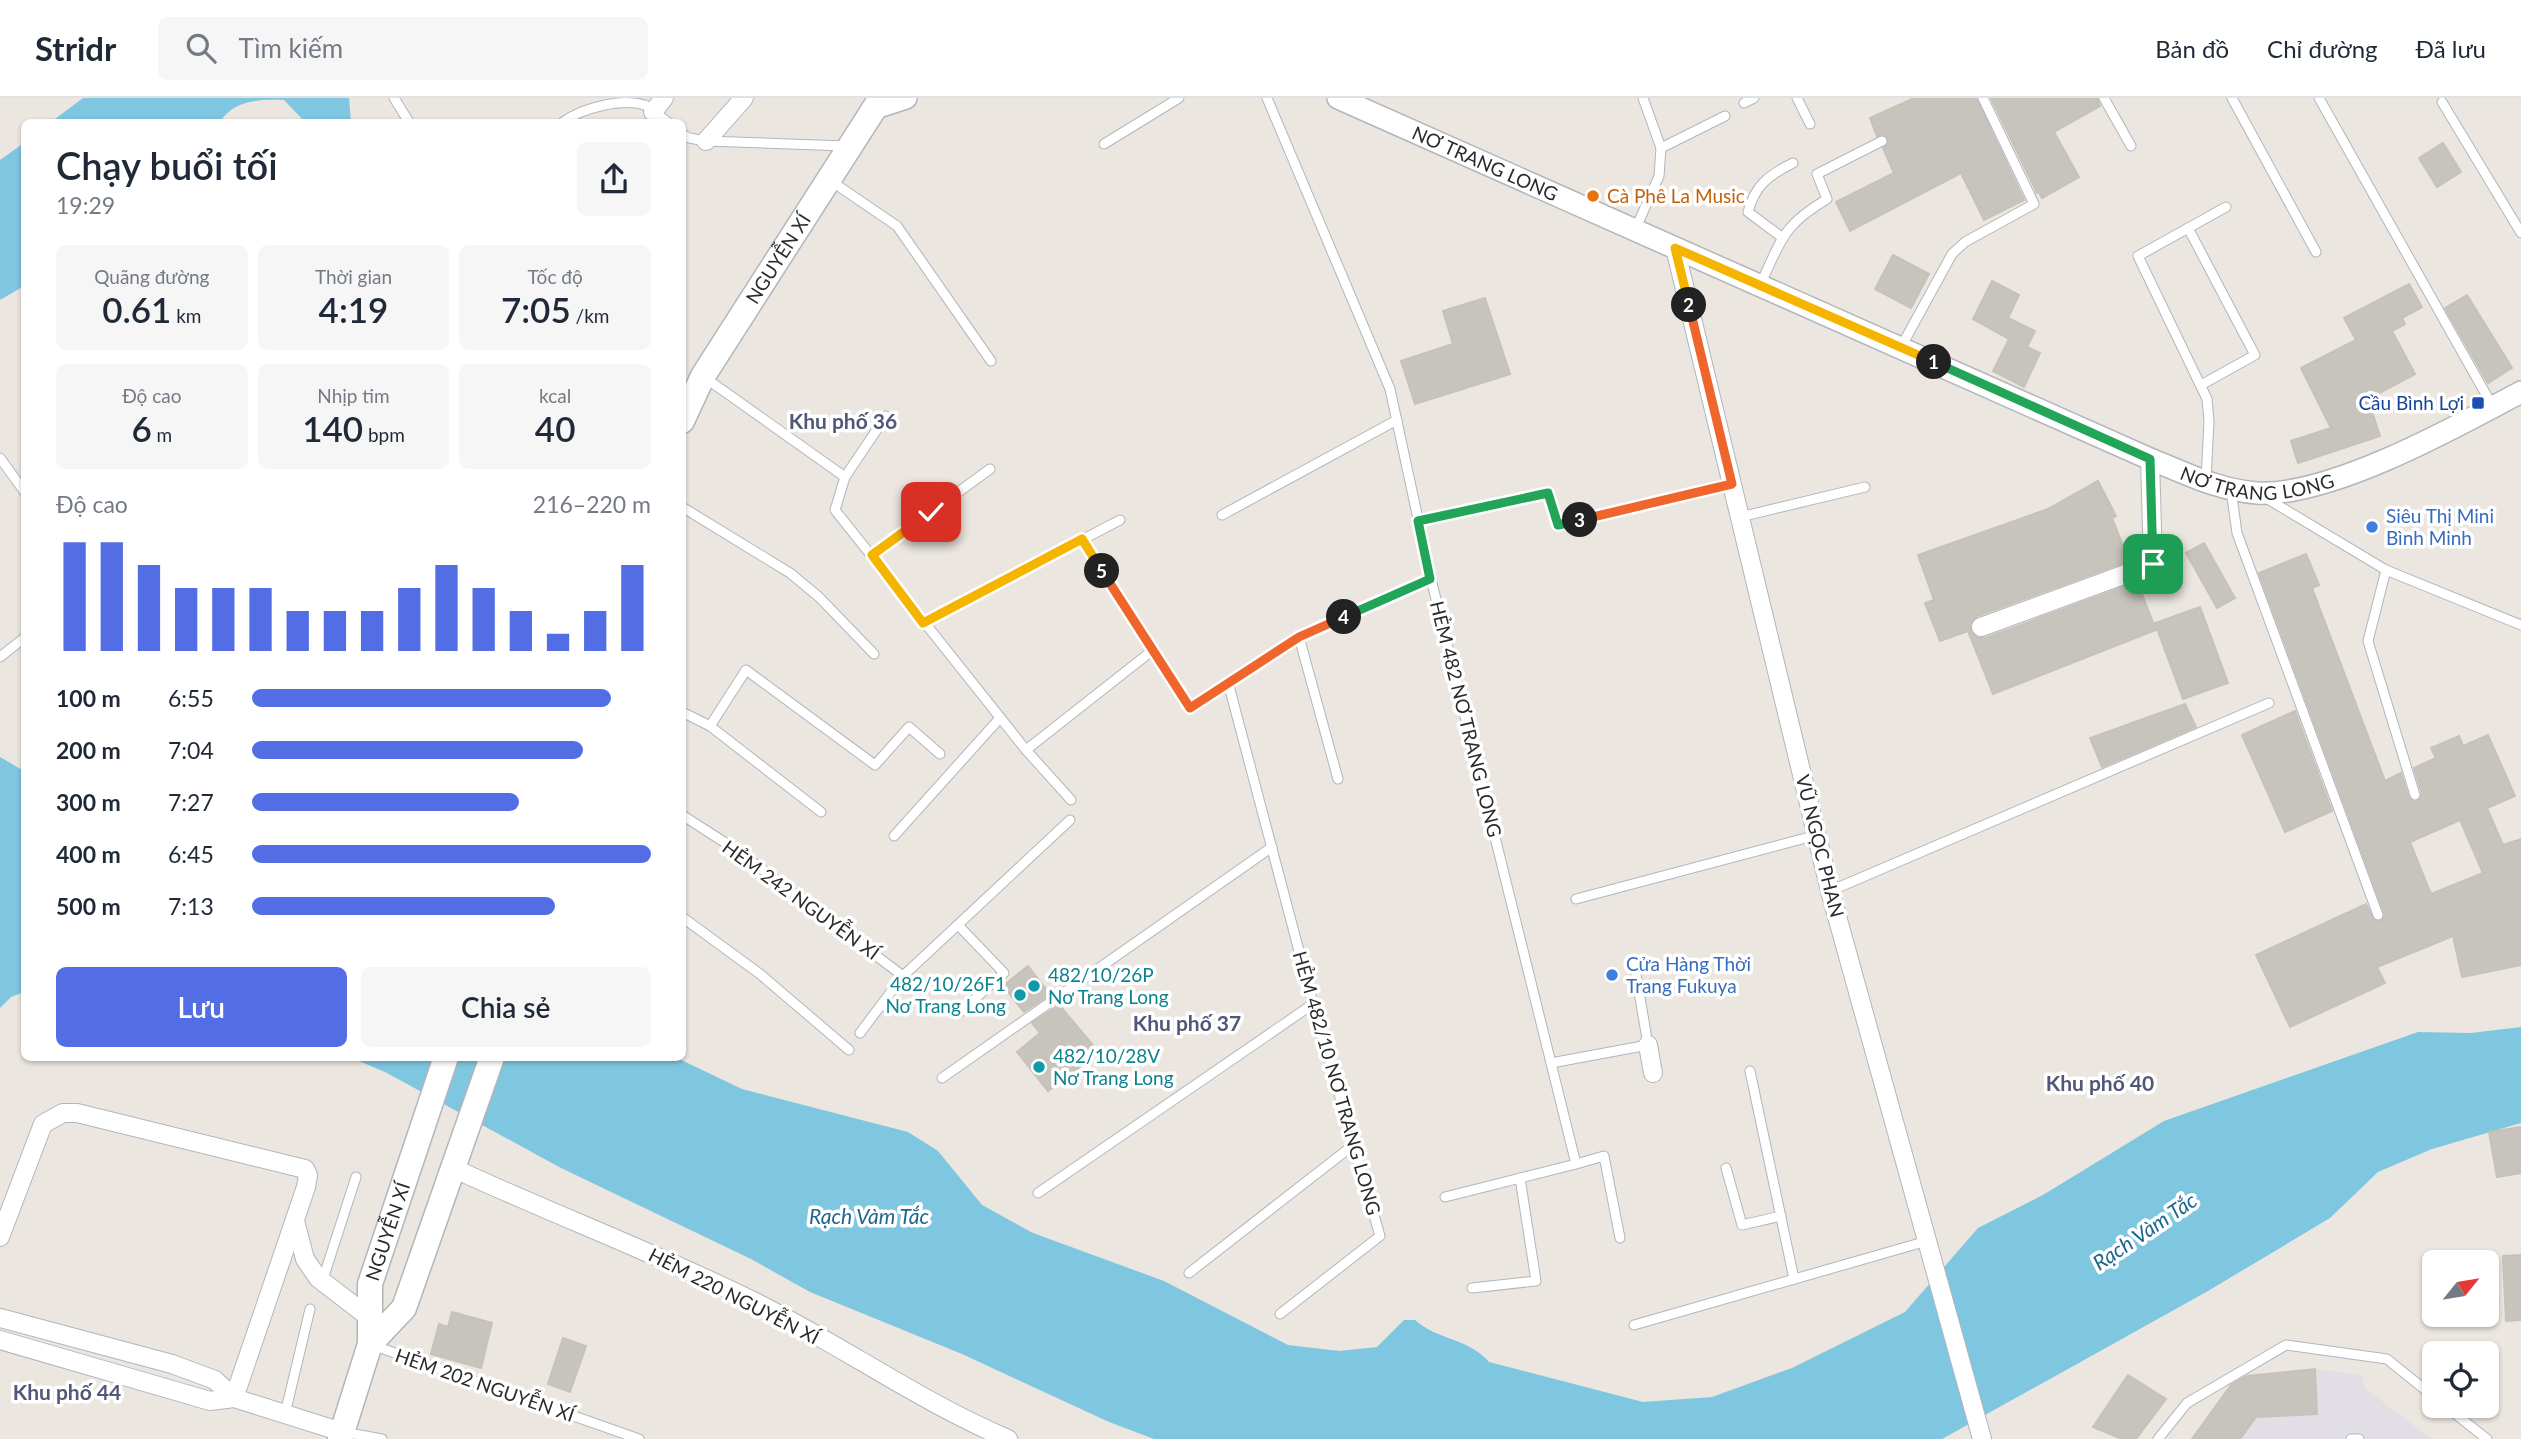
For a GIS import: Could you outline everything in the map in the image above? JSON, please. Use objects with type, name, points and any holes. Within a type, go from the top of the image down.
[{"type":"main road","name":"NGUYỄN XÍ","points":[[686,409],[703,376],[876,104]]},
{"type":"main road","name":"NGUYỄN XÍ","points":[[341,1436],[370,1344],[370,1284],[445,1061]]},
{"type":"main road","name":"NGUYỄN XÍ","points":[[370,1344],[404,1308],[491,1061]]},
{"type":"street","points":[[706,141],[744,98]]},
{"type":"street","points":[[876,104],[906,98]]},
{"type":"street","name":"NƠ TRANG LONG","points":[[1338,98],[2150,459],[2231,490],[2287,492],[2350,474],[2521,392]]},
{"type":"street","name":"VŨ NGỌC PHAN","points":[[1675,248],[1830,891],[1982,1439]]},
{"type":"street","points":[[1982,627],[2153,564],[2150,459]]},
{"type":"street","points":[[1648,1045],[1653,1073]]},
{"type":"street","points":[[0,1237],[43,1124],[63,1113],[77,1113],[305,1168],[308,1175],[295,1221],[234,1398]]},
{"type":"street","name":"HẺM 220 NGUYỄN XÍ","points":[[457,1158],[761,1305],[964,1420],[1008,1439]]},
{"type":"street","points":[[295,1221],[305,1259],[322,1282],[370,1318]]},
{"type":"street","points":[[0,1318],[215,1380],[234,1398]]},
{"type":"street","points":[[0,1340],[210,1401],[234,1398],[341,1436]]},
{"type":"street","points":[[118,1375],[125,1352]]},
{"type":"lane","points":[[394,98],[407,119]]},
{"type":"lane","points":[[1104,144],[1179,98]]},
{"type":"lane","name":"HẺM 482 NƠ TRANG LONG","points":[[1267,98],[1390,389],[1430,579],[1576,1164]]},
{"type":"lane","points":[[1635,230],[1658,176],[1661,148],[1643,98]]},
{"type":"lane","points":[[1744,103],[1754,98]]},
{"type":"lane","points":[[1797,98],[1810,124]]},
{"type":"lane","points":[[1901,347],[1952,254],[1965,242],[2035,204],[1983,98]]},
{"type":"lane","points":[[2104,98],[2131,146]]},
{"type":"lane","points":[[2232,98],[2316,252]]},
{"type":"lane","points":[[2319,98],[2493,407]]},
{"type":"lane","points":[[2442,102],[2521,233]]},
{"type":"lane","points":[[568,119],[584,109],[608,104],[645,105],[662,111]]},
{"type":"lane","points":[[1661,148],[1726,116]]},
{"type":"lane","points":[[686,136],[706,141],[847,147]]},
{"type":"lane","points":[[1760,285],[1783,238],[1797,217],[1827,199],[1817,174],[1882,141]]},
{"type":"lane","points":[[1783,238],[1748,212],[1759,185],[1768,175],[1793,163]]},
{"type":"lane","points":[[827,178],[897,226],[991,360]]},
{"type":"lane","points":[[2206,482],[2209,410],[2201,385],[2138,256],[2226,207]]},
{"type":"lane","points":[[2188,228],[2255,355],[2201,385]]},
{"type":"lane","points":[[703,376],[845,477]]},
{"type":"lane","points":[[886,416],[845,477],[835,510],[1026,750],[1071,800]]},
{"type":"lane","points":[[1222,515],[1397,420]]},
{"type":"lane","points":[[0,458],[21,487]]},
{"type":"lane","points":[[872,555],[990,469]]},
{"type":"lane","points":[[1418,521],[1548,493],[1558,525],[1732,484]]},
{"type":"lane","points":[[1740,517],[1865,487]]},
{"type":"lane","points":[[2231,490],[2236,533],[2378,915]]},
{"type":"lane","points":[[2258,493],[2386,570],[2521,625]]},
{"type":"lane","points":[[686,509],[790,573],[819,597],[874,654]]},
{"type":"lane","points":[[923,623],[1119,520]]},
{"type":"lane","points":[[1082,539],[1190,708],[1299,637],[1430,579]]},
{"type":"lane","points":[[2386,570],[2368,641],[2415,794]]},
{"type":"lane","points":[[1299,637],[1338,779]]},
{"type":"lane","points":[[0,657],[21,640]]},
{"type":"lane","points":[[1026,750],[1153,650]]},
{"type":"lane","points":[[710,726],[746,670],[875,765],[909,727],[940,754]]},
{"type":"lane","name":"HẺM 482/10 NƠ TRANG LONG","points":[[1228,681],[1313,1004],[1380,1236],[1280,1314]]},
{"type":"lane","points":[[1830,891],[2269,704]]},
{"type":"lane","points":[[686,714],[710,726],[821,812]]},
{"type":"lane","points":[[894,836],[1000,718]]},
{"type":"lane","name":"HẺM 242 NGUYỄN XÍ","points":[[686,818],[738,851],[903,976]]},
{"type":"lane","points":[[860,1032],[903,976],[1070,820]]},
{"type":"lane","points":[[1576,899],[1817,835]]},
{"type":"lane","points":[[942,1078],[1272,847]]},
{"type":"lane","points":[[686,920],[760,974],[849,1050]]},
{"type":"lane","points":[[958,925],[1004,973],[959,1013]]},
{"type":"lane","points":[[1551,1063],[1648,1045],[1634,962]]},
{"type":"lane","points":[[1038,1193],[1313,1004]]},
{"type":"lane","points":[[1750,1071],[1794,1279]]},
{"type":"lane","points":[[1189,1273],[1352,1146]]},
{"type":"lane","points":[[1445,1197],[1604,1156],[1620,1238]]},
{"type":"lane","points":[[1726,1168],[1742,1225],[1781,1216]]},
{"type":"lane","points":[[322,1282],[356,1177]]},
{"type":"lane","points":[[1472,1288],[1536,1281],[1520,1178]]},
{"type":"lane","points":[[1634,1325],[1927,1241]]},
{"type":"lane","points":[[285,1414],[310,1309]]},
{"type":"lane","name":"HẺM 202 NGUYỄN XÍ","points":[[370,1344],[639,1439]]},
{"type":"lane","points":[[2158,1439],[2187,1403],[2286,1345],[2387,1359],[2422,1387]]},
{"type":"lane","points":[[2460,1418],[2487,1439]]},
{"type":"lane","points":[[341,1436],[383,1439]]},
{"type":"lane","points":[[2351,1439],[2359,1439]]},
{"type":"shaded area","points":[[2315,1369],[2362,1375],[2366,1389],[2432,1439],[2192,1439],[2238,1377]]},
{"type":"water","points":[[83,98],[349,98],[351,119],[302,119],[284,100],[275,100],[248,102],[233,109],[223,119],[55,119]]},
{"type":"water","points":[[21,145],[21,288],[0,300],[0,160]]},
{"type":"water","points":[[0,757],[21,769],[21,993],[11,997],[0,1008]]},
{"type":"water","name":"Rạch Vàm Tắc","points":[[2521,1027],[2521,1123],[2432,1149],[2378,1172],[2330,1218],[2208,1291],[1942,1439],[1154,1439],[1109,1422],[962,1354],[810,1292],[751,1259],[561,1168],[387,1073],[359,1061],[683,1061],[742,1089],[908,1132],[938,1151],[982,1205],[1033,1233],[1164,1281],[1288,1345],[1339,1351],[1377,1347],[1404,1320],[1415,1320],[1433,1332],[1472,1348],[1489,1362],[1643,1402],[1712,1397],[1792,1368],[1905,1312],[1978,1228],[2043,1195],[2164,1121],[2418,1032],[2471,1033]]},
{"type":"building","points":[[1914,98],[1976,98],[2024,200],[1984,220],[1961,173],[1850,231],[1836,202],[1894,173],[1883,148],[1888,144],[1888,138],[1883,134],[1877,136],[1870,118]]},
{"type":"building","points":[[1991,98],[2097,98],[2100,106],[2054,132],[2079,177],[2042,198],[2039,192],[2037,193]]},
{"type":"building","points":[[2443,143],[2461,172],[2437,187],[2419,158]]},
{"type":"building","points":[[1893,255],[1929,274],[1911,308],[1875,289]]},
{"type":"building","points":[[1992,281],[2019,295],[2008,318],[2035,331],[2027,347],[2040,353],[2024,387],[1993,371],[2009,339],[1973,319]]},
{"type":"building","points":[[2409,284],[2422,307],[2402,318],[2405,324],[2392,331],[2415,374],[2368,399],[2380,436],[2298,463],[2291,441],[2331,428],[2301,368],[2356,340],[2344,318]]},
{"type":"building","points":[[2467,295],[2512,368],[2488,383],[2445,308]]},
{"type":"building","points":[[1485,298],[1510,374],[1415,404],[1401,361],[1453,344],[1443,311]]},
{"type":"building","points":[[2098,481],[2116,516],[2112,518],[2129,561],[1977,616],[1970,624],[1971,632],[1978,638],[1985,638],[2137,582],[2156,630],[1993,694],[1968,631],[1940,641],[1925,603],[1934,600],[1918,555],[2048,509]]},
{"type":"building","points":[[2204,543],[2235,598],[2217,608],[2186,553]]},
{"type":"building","points":[[2306,554],[2319,585],[2312,588],[2385,781],[2401,773],[2409,798],[2418,801],[2422,794],[2414,768],[2436,758],[2431,748],[2459,736],[2463,746],[2488,735],[2515,796],[2487,808],[2503,845],[2521,839],[2521,965],[2462,977],[2453,936],[2377,967],[2385,983],[2290,1027],[2256,955],[2366,904],[2374,921],[2381,921],[2385,915],[2259,573]],"holes":[[[2460,820],[2483,873],[2431,894],[2410,842]]]},
{"type":"building","points":[[2200,607],[2228,683],[2183,699],[2155,623]]},
{"type":"building","points":[[2185,704],[2196,727],[2102,767],[2090,738]]},
{"type":"building","points":[[2295,711],[2332,811],[2285,832],[2242,735]]},
{"type":"building","points":[[1028,966],[1050,994],[1024,1012],[1003,986]]},
{"type":"building","points":[[1059,1005],[1099,1052],[1048,1091],[1017,1052],[1040,1033],[1032,1023]]},
{"type":"building","points":[[2521,1127],[2521,1173],[2497,1177],[2489,1132]]},
{"type":"building","points":[[2521,1255],[2521,1320],[2506,1321],[2503,1256]]},
{"type":"building","points":[[452,1312],[492,1323],[481,1368],[431,1354],[439,1324],[448,1327]]},
{"type":"building","points":[[563,1338],[586,1346],[570,1392],[548,1384]]},
{"type":"building","points":[[2315,1369],[2317,1414],[2256,1417],[2240,1439],[2192,1439],[2231,1385],[2247,1376]]},
{"type":"building","points":[[2128,1375],[2166,1399],[2136,1439],[2122,1439],[2093,1427]]},
{"type":"place","name":"Cà Phê La Music","points":[[1593,196]]},
{"type":"place","name":"Cầu Bình Lợi","points":[[2478,403]]},
{"type":"place","name":"Siêu Thị Mini Bình Minh","points":[[2372,527]]},
{"type":"place","name":"Cửa Hàng Thời Trang Fukuya","points":[[1612,975]]},
{"type":"place","name":"482/10/26P Nơ Trang Long","points":[[1034,986]]},
{"type":"place","name":"482/10/26F1 Nơ Trang Long","points":[[1020,995]]},
{"type":"place","name":"482/10/28V Nơ Trang Long","points":[[1039,1067]]},
{"type":"district","name":"Khu phố 36","points":[[843,422]]},
{"type":"district","name":"Khu phố 37","points":[[1187,1024]]},
{"type":"district","name":"Khu phố 40","points":[[2100,1084]]},
{"type":"district","name":"Khu phố 44","points":[[67,1393]]},
{"type":"route","points":[[931,512],[872,555],[923,623],[1082,539],[1190,708],[1299,637],[1430,579],[1418,521],[1548,493],[1558,525],[1732,484],[1675,248],[2150,459],[2153,564]]}]
